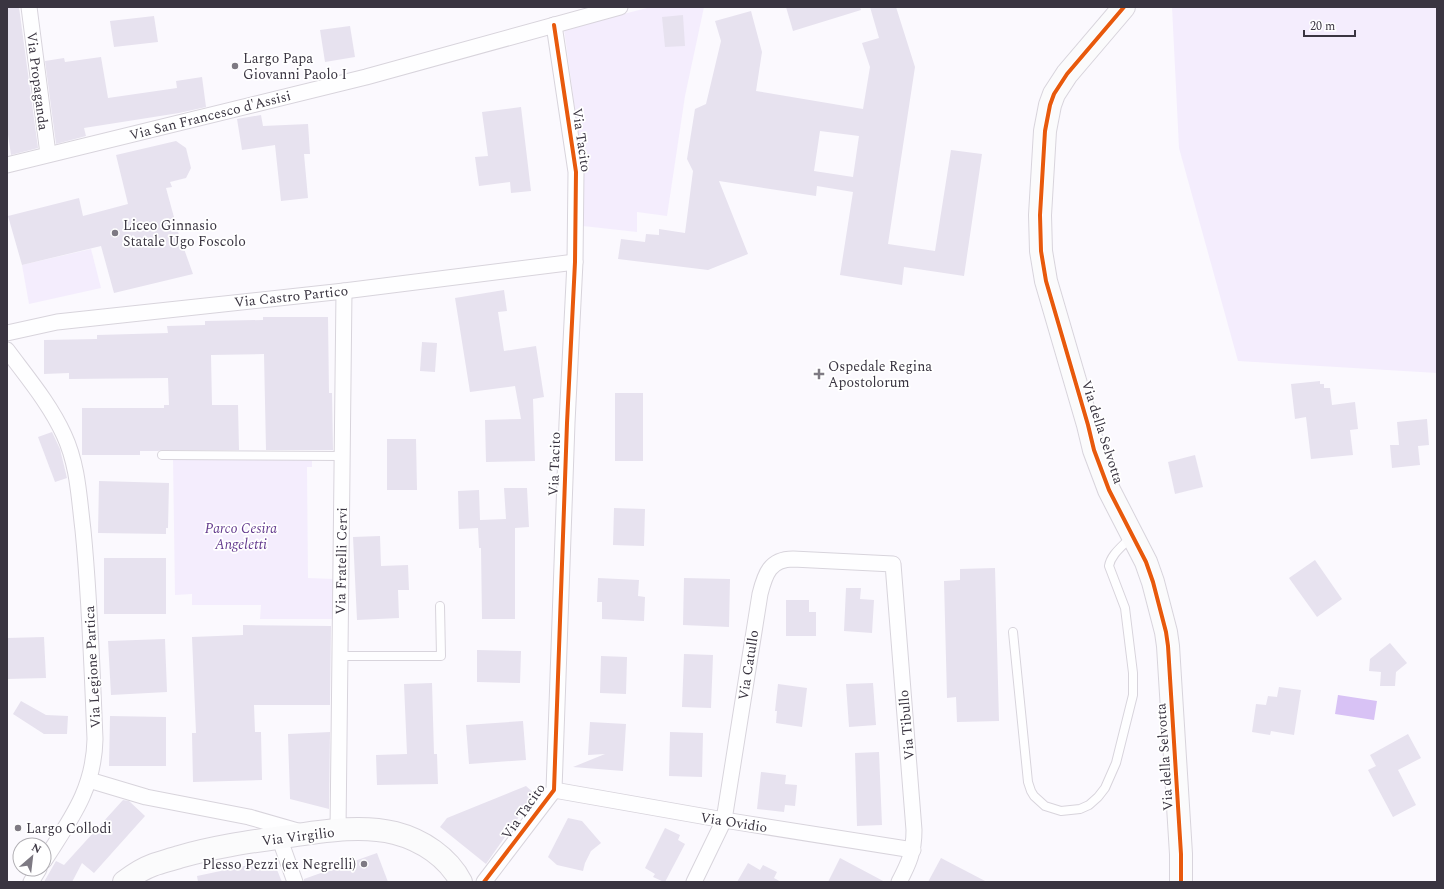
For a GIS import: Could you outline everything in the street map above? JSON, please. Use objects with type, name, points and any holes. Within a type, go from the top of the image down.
[{"type":"street","name":"Via Propaganda","points":[[29,7],[48,154]]},
{"type":"street","name":"Via San Francesco d'Assisi","points":[[7,165],[366,77],[620,7]]},
{"type":"street","name":"Via della Selvotta","points":[[1124,7],[1075,64],[1054,94],[1047,117],[1045,130],[1040,215],[1041,251],[1046,281],[1094,450],[1109,490],[1146,562],[1166,632],[1181,854],[1181,882]]},
{"type":"street","name":"Via Tacito","points":[[484,882],[554,790],[567,423],[575,262],[576,172],[554,25]]},
{"type":"street","name":"Via Castro Partico","points":[[7,333],[57,322],[344,291],[575,262]]},
{"type":"street","name":"Via Fratelli Cervi","points":[[338,831],[344,291]]},
{"type":"street","name":"Via Legione Partica","points":[[7,350],[35,386],[60,426],[70,449],[77,478],[87,573],[95,732],[94,758],[89,780],[81,802],[52,848]]},
{"type":"street","name":"Via Catullo","points":[[694,882],[724,820],[760,594],[767,573],[777,562],[789,559],[893,564]]},
{"type":"street","name":"Via Tibullo","points":[[893,564],[914,830],[913,850],[907,868],[899,882]]},
{"type":"street","points":[[89,780],[146,797],[229,812],[306,834]]},
{"type":"street","name":"Via Ovidio","points":[[554,790],[724,820],[913,850]]},
{"type":"street","name":"Via Virgilio","points":[[124,882],[146,868],[165,861],[221,846],[279,837],[353,829],[382,830],[407,837],[430,848],[441,856],[458,875],[461,882]]},
{"type":"street","points":[[279,837],[295,882]]},
{"type":"lane","points":[[162,456],[342,456]]},
{"type":"lane","points":[[1014,632],[1028,782],[1031,791],[1038,801],[1053,809],[1066,811],[1080,809],[1089,805],[1105,788],[1116,763],[1133,695],[1133,673],[1125,608],[1109,566],[1114,554],[1133,535]]},
{"type":"lane","points":[[340,656],[441,656],[440,606]]},
{"type":"green space","points":[[651,7],[704,7],[685,96],[667,216],[637,212],[637,232],[583,226],[584,175],[564,29]]},
{"type":"green space","points":[[1172,7],[1437,7],[1437,373],[1238,361],[1179,148]]},
{"type":"green space","points":[[91,249],[101,288],[29,304],[22,265]]},
{"type":"green space","name":"Parco Cesira Angeletti","points":[[173,458],[312,458],[312,467],[307,467],[308,578],[334,579],[334,619],[260,619],[261,605],[192,605],[192,594],[175,595]]},
{"type":"shaded area","points":[[1338,695],[1377,701],[1374,720],[1335,714]]},
{"type":"building","points":[[7,7],[19,7],[38,148],[11,155],[7,128]]},
{"type":"building","points":[[786,7],[860,7],[861,10],[793,31]]},
{"type":"building","points":[[870,7],[896,7],[915,67],[888,244],[935,251],[951,150],[982,154],[964,276],[904,267],[902,285],[840,275],[853,192],[817,186],[816,196],[719,181],[748,254],[708,270],[618,259],[621,239],[645,242],[646,234],[659,235],[659,229],[685,233],[693,171],[687,159],[695,109],[706,104],[721,41],[715,21],[751,11],[762,52],[756,91],[863,109],[870,67],[862,43],[879,38]],"holes":[[[820,131],[859,136],[853,177],[814,171]]]},
{"type":"building","points":[[683,15],[685,46],[665,47],[662,17]]},
{"type":"building","points":[[154,16],[158,42],[114,47],[110,21]]},
{"type":"building","points":[[350,26],[355,57],[325,62],[320,30]]},
{"type":"building","points":[[101,57],[108,98],[177,88],[176,81],[202,77],[206,107],[179,113],[84,128],[86,136],[56,144],[45,61],[64,58],[65,62]]},
{"type":"building","points":[[521,107],[531,191],[511,193],[510,182],[479,186],[475,157],[488,156],[482,112]]},
{"type":"building","points":[[261,115],[263,126],[308,124],[310,154],[304,154],[308,198],[281,201],[275,145],[242,150],[237,119]]},
{"type":"building","points":[[176,141],[186,148],[191,168],[186,178],[170,182],[172,187],[166,188],[178,232],[193,274],[114,293],[101,246],[22,265],[8,216],[79,198],[83,216],[128,204],[116,155]]},
{"type":"building","points":[[504,290],[507,311],[498,312],[504,351],[536,346],[544,397],[533,399],[535,461],[486,462],[485,420],[521,419],[515,386],[470,392],[455,298]]},
{"type":"building","points":[[263,317],[328,317],[329,393],[332,393],[333,450],[266,450],[264,354],[211,355],[212,405],[238,405],[239,450],[162,450],[140,451],[140,455],[82,455],[82,408],[164,408],[164,405],[169,405],[168,378],[69,379],[69,373],[44,374],[44,340],[97,339],[97,335],[168,333],[167,326],[205,325],[205,321],[263,320]]},
{"type":"building","points":[[422,342],[437,343],[435,372],[420,371]]},
{"type":"building","points":[[1320,381],[1320,384],[1324,384],[1324,388],[1330,388],[1332,405],[1355,402],[1358,429],[1350,430],[1353,455],[1311,459],[1306,417],[1295,419],[1291,384]]},
{"type":"building","points":[[615,393],[643,393],[643,461],[615,461]]},
{"type":"building","points":[[1427,419],[1429,445],[1418,446],[1420,465],[1392,468],[1390,445],[1399,445],[1397,422]]},
{"type":"building","points":[[52,432],[60,449],[67,478],[55,482],[38,437]]},
{"type":"building","points":[[387,439],[416,439],[417,490],[387,490]]},
{"type":"building","points":[[1195,455],[1203,487],[1175,494],[1168,462]]},
{"type":"building","points":[[99,481],[169,483],[168,528],[166,528],[166,534],[98,533]]},
{"type":"building","points":[[504,488],[527,488],[529,527],[515,528],[515,619],[482,619],[481,548],[479,548],[478,528],[459,529],[458,491],[479,490],[480,520],[506,519]]},
{"type":"building","points":[[614,508],[645,509],[644,546],[613,545]]},
{"type":"building","points":[[380,536],[381,566],[408,565],[409,590],[398,590],[399,618],[357,620],[353,537]]},
{"type":"building","points":[[104,558],[166,558],[166,614],[104,614]]},
{"type":"building","points":[[1315,560],[1342,599],[1317,617],[1289,578]]},
{"type":"building","points":[[995,568],[999,721],[957,722],[956,697],[947,698],[944,581],[960,580],[960,569]]},
{"type":"building","points":[[598,578],[639,580],[638,596],[645,597],[644,621],[602,619],[602,602],[597,602]]},
{"type":"building","points":[[684,578],[730,579],[729,627],[683,625]]},
{"type":"building","points":[[846,588],[861,588],[860,599],[874,600],[872,633],[844,631]]},
{"type":"building","points":[[786,600],[809,600],[809,612],[816,612],[816,636],[786,636]]},
{"type":"building","points":[[243,625],[331,626],[330,705],[254,705],[255,732],[261,732],[262,780],[193,782],[192,733],[196,733],[192,637],[243,635]]},
{"type":"building","points":[[44,637],[46,678],[7,679],[7,638]]},
{"type":"building","points":[[165,639],[167,692],[111,695],[108,641]]},
{"type":"building","points":[[1390,643],[1407,663],[1396,672],[1395,686],[1380,686],[1381,672],[1369,671],[1370,659]]},
{"type":"building","points":[[477,650],[521,651],[520,683],[477,682]]},
{"type":"building","points":[[684,654],[713,655],[711,708],[682,707]]},
{"type":"building","points":[[601,656],[627,657],[626,694],[600,693]]},
{"type":"building","points":[[432,683],[434,754],[437,754],[438,784],[377,785],[376,755],[407,754],[404,684]]},
{"type":"building","points":[[873,683],[876,725],[849,727],[846,684]]},
{"type":"building","points":[[778,684],[807,688],[802,727],[776,723],[777,711],[775,711]]},
{"type":"building","points":[[1279,687],[1301,690],[1294,735],[1271,731],[1270,735],[1252,732],[1256,704],[1266,705],[1268,696],[1277,697]]},
{"type":"building","points":[[21,701],[46,715],[68,716],[67,734],[44,734],[13,714]]},
{"type":"building","points":[[110,716],[166,717],[166,766],[109,766]]},
{"type":"building","points":[[523,721],[526,760],[469,764],[466,725]]},
{"type":"building","points":[[590,722],[626,724],[623,771],[573,767],[605,754],[588,755]]},
{"type":"building","points":[[330,732],[329,809],[290,799],[288,734]]},
{"type":"building","points":[[670,732],[703,733],[702,777],[669,776]]},
{"type":"building","points":[[1408,734],[1421,758],[1398,770],[1416,805],[1393,817],[1368,770],[1376,766],[1370,755]]},
{"type":"building","points":[[879,752],[882,825],[857,826],[855,753]]},
{"type":"building","points":[[761,772],[786,775],[785,784],[797,785],[795,806],[785,805],[784,812],[757,809]]},
{"type":"building","points":[[526,786],[535,794],[486,864],[440,827],[447,818]]},
{"type":"building","points":[[123,800],[129,801],[145,816],[94,873],[82,863],[72,882],[44,882],[47,877],[52,877],[52,868],[56,861],[64,865]]},
{"type":"building","points":[[568,818],[582,821],[601,843],[591,851],[583,871],[557,865],[548,857]]},
{"type":"building","points":[[665,828],[680,835],[678,840],[685,844],[664,882],[653,877],[655,874],[645,868]]},
{"type":"building","name":"Plesso Pezzi (ex Negrelli)","points":[[377,853],[388,882],[304,882],[304,879]]},
{"type":"building","points":[[840,858],[885,882],[828,882]]},
{"type":"building","points":[[941,858],[987,882],[928,882]]},
{"type":"building","points":[[273,860],[282,882],[198,882],[197,876]]},
{"type":"building","points":[[748,863],[760,870],[763,865],[777,872],[774,878],[781,882],[737,882]]},
{"type":"cycle path","points":[[1124,7],[1067,74],[1054,94],[1050,105],[1045,131],[1040,215],[1041,251],[1046,281],[1094,450],[1109,490],[1146,562],[1153,582],[1166,632],[1181,854],[1181,882]]},
{"type":"cycle path","points":[[484,882],[554,790],[567,423],[575,262],[576,172],[554,25]]},
{"type":"place","name":"Largo Papa Giovanni Paolo I","points":[[235,66]]},
{"type":"place","name":"Liceo Ginnasio Statale Ugo Foscolo","points":[[115,233]]},
{"type":"place","name":"Ospedale Regina Apostolorum","points":[[819,374]]},
{"type":"place","name":"Largo Collodi","points":[[18,828]]},
{"type":"place","name":"Plesso Pezzi (ex Negrelli)","points":[[364,864]]}]
